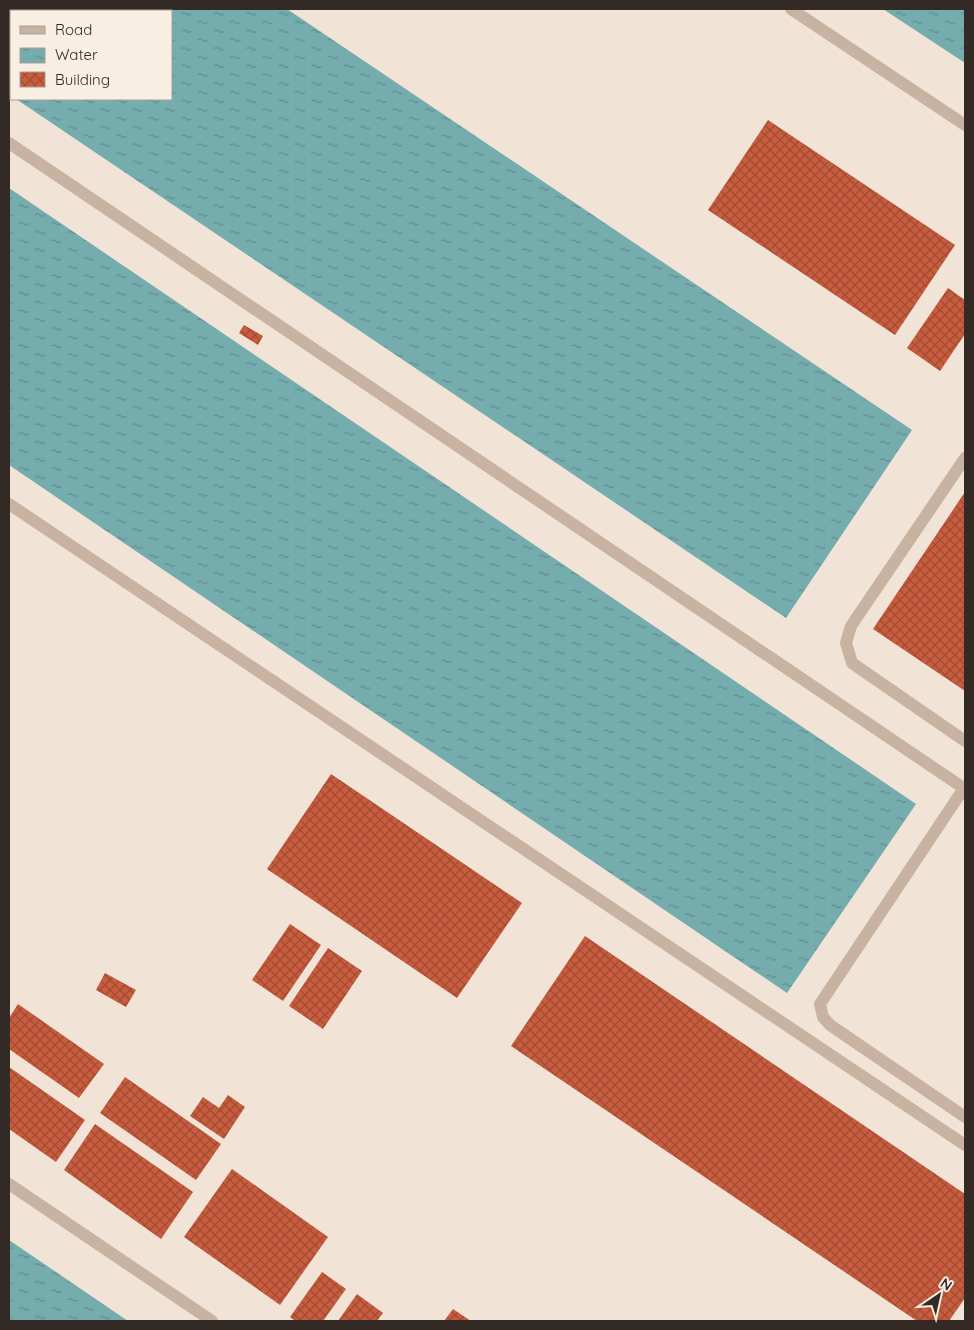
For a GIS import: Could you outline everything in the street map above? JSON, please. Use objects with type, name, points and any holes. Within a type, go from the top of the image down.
[{"type":"street","points":[[791,9],[965,125]]},
{"type":"street","points":[[9,142],[965,788],[820,1004],[823,1017],[830,1025],[965,1117]]},
{"type":"street","points":[[965,458],[851,626],[846,644],[852,663],[965,741]]},
{"type":"street","points":[[9,504],[965,1145]]},
{"type":"street","points":[[9,1184],[212,1321]]},
{"type":"water","points":[[9,9],[287,9],[912,430],[786,618],[17,100],[172,100],[172,10],[10,10],[9,94]]},
{"type":"water","points":[[883,9],[965,9],[965,63]]},
{"type":"water","points":[[9,188],[916,804],[787,993],[9,465]]},
{"type":"water","points":[[9,1240],[128,1321],[9,1321]]},
{"type":"building","points":[[768,120],[955,245],[895,335],[708,210]]},
{"type":"building","points":[[948,288],[965,300],[965,334],[940,371],[907,348]]},
{"type":"building","points":[[244,325],[263,336],[258,345],[239,333]]},
{"type":"building","points":[[965,492],[965,691],[873,629]]},
{"type":"building","points":[[331,774],[522,903],[457,998],[267,869]]},
{"type":"building","points":[[290,924],[321,945],[283,1001],[252,980]]},
{"type":"building","points":[[585,936],[965,1194],[965,1298],[949,1321],[917,1321],[511,1046]]},
{"type":"building","points":[[328,948],[362,971],[323,1029],[289,1006]]},
{"type":"building","points":[[105,973],[136,990],[126,1007],[96,990]]},
{"type":"building","points":[[18,1004],[104,1064],[79,1098],[9,1049],[9,1018]]},
{"type":"building","points":[[9,1067],[85,1120],[56,1162],[9,1129]]},
{"type":"building","points":[[125,1077],[221,1144],[196,1180],[100,1113]]},
{"type":"building","points":[[228,1095],[245,1107],[224,1139],[190,1116],[203,1097],[219,1108]]},
{"type":"building","points":[[95,1124],[193,1192],[161,1239],[64,1170]]},
{"type":"building","points":[[232,1169],[328,1237],[280,1305],[184,1237]]},
{"type":"building","points":[[322,1272],[346,1289],[323,1321],[295,1321],[290,1317]]},
{"type":"building","points":[[357,1294],[383,1313],[377,1321],[338,1321]]},
{"type":"building","points":[[453,1309],[471,1321],[444,1321]]}]
